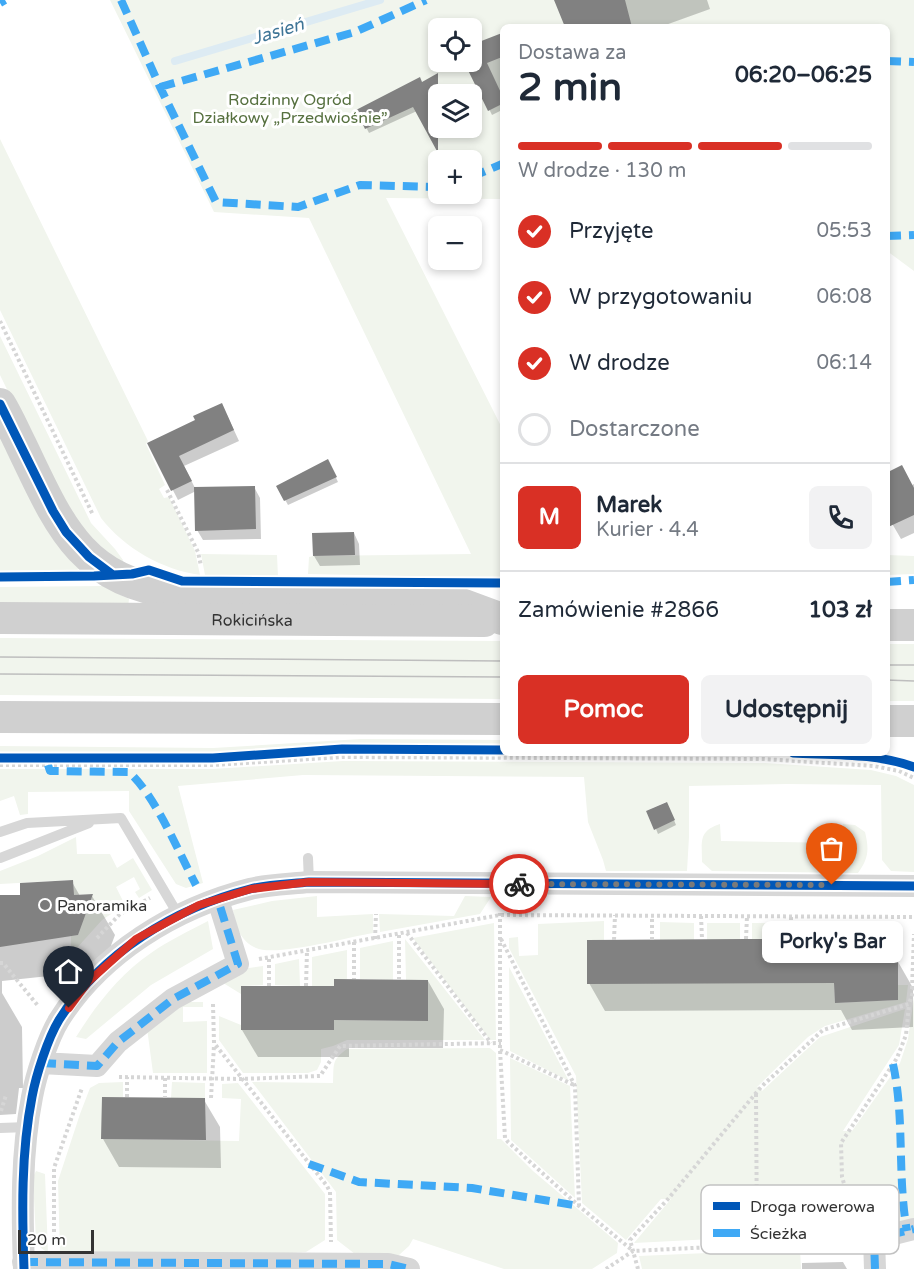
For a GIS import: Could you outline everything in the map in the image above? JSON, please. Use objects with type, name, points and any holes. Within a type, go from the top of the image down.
[{"type":"main road","points":[[0,404],[53,511],[66,532],[89,557],[113,575],[131,583],[155,591],[176,593],[414,594],[456,602],[500,619]]},
{"type":"main road","name":"Rokicińska","points":[[0,618],[500,620]]},
{"type":"main road","points":[[890,624],[914,625]]},
{"type":"main road","points":[[0,717],[500,719]]},
{"type":"main road","points":[[890,721],[914,721]]},
{"type":"street","points":[[409,1269],[388,1264],[54,1262],[23,1266],[23,1167],[32,1096],[41,1063],[59,1021],[88,982],[136,939],[199,905],[251,889],[309,882],[914,886]]},
{"type":"street","points":[[41,1063],[97,1066],[118,1042],[173,999],[238,964],[218,900]]},
{"type":"street","points":[[899,1232],[914,1229]]},
{"type":"street","points":[[872,1254],[875,1269]]},
{"type":"lane","points":[[0,832],[27,823],[121,818],[178,916]]},
{"type":"lane","points":[[0,858],[98,819]]},
{"type":"lane","points":[[308,858],[309,882]]},
{"type":"lane","points":[[0,1128],[28,1127]]},
{"type":"path","points":[[0,321],[95,518]]},
{"type":"path","points":[[167,490],[198,552],[202,572]]},
{"type":"path","points":[[0,758],[213,758],[342,749],[500,750]]},
{"type":"path","points":[[837,756],[880,759],[914,767]]},
{"type":"path","points":[[0,765],[213,765],[343,757],[763,759],[874,766],[898,771],[914,778]]},
{"type":"path","points":[[375,939],[376,915]]},
{"type":"path","points":[[238,964],[500,915],[914,917]]},
{"type":"path","points":[[500,915],[500,1050],[505,1138],[579,1206],[633,1251]]},
{"type":"path","points":[[614,940],[615,915]]},
{"type":"path","points":[[652,916],[652,940]]},
{"type":"path","points":[[701,916],[702,939]]},
{"type":"path","points":[[746,939],[747,916]]},
{"type":"path","points":[[791,917],[791,939]]},
{"type":"path","points":[[407,933],[491,1043]]},
{"type":"path","points":[[399,934],[399,980]]},
{"type":"path","points":[[844,1185],[841,1143],[897,1058],[906,1035],[913,990],[914,934]]},
{"type":"path","points":[[500,937],[574,1086],[579,1206]]},
{"type":"path","points":[[354,942],[354,979]]},
{"type":"path","points":[[306,986],[307,951]]},
{"type":"path","points":[[269,957],[269,986]]},
{"type":"path","points":[[0,963],[3,963],[39,1007]]},
{"type":"path","points":[[207,981],[213,992],[212,1098]]},
{"type":"path","points":[[638,1269],[630,1240],[668,1199],[756,1094],[823,1030],[909,1005]]},
{"type":"path","points":[[214,1043],[327,1186],[330,1192],[331,1242]]},
{"type":"path","points":[[127,1097],[128,1077],[320,1076],[340,1046],[501,1043]]},
{"type":"path","points":[[500,1050],[574,1086]]},
{"type":"path","points":[[165,1077],[165,1098]]},
{"type":"path","points":[[54,1262],[54,1168],[85,1080]]},
{"type":"path","points":[[756,1094],[757,1185]]},
{"type":"path","points":[[606,1269],[633,1251],[701,1248]]},
{"type":"green space","name":"Rodzinny Ogród Działkowy „Przedwiośnie”","points":[[110,0],[914,0],[914,271],[890,253],[890,24],[500,24],[500,199],[482,199],[482,150],[428,150],[428,198],[386,198],[500,424],[500,578],[308,574],[309,557],[313,556],[471,554],[309,218],[214,212]]},
{"type":"green space","points":[[0,139],[148,441],[146,444],[165,485],[159,489],[164,498],[169,497],[195,551],[200,575],[172,568],[145,556],[121,539],[101,518],[0,310]]},
{"type":"green space","points":[[0,336],[91,523],[123,560],[121,566],[68,514],[0,375]]},
{"type":"green space","points":[[0,431],[83,567],[77,570],[0,571]]},
{"type":"green space","points":[[201,554],[277,555],[278,577],[205,575]]},
{"type":"green space","points":[[890,555],[914,556],[914,574],[890,575]]},
{"type":"green space","points":[[103,586],[129,599],[128,608],[0,607],[0,587]]},
{"type":"green space","points":[[0,638],[500,641],[500,699],[0,695]]},
{"type":"green space","points":[[890,644],[914,644],[914,701],[890,701]]},
{"type":"green space","points":[[361,739],[500,740],[500,746],[342,746],[212,754],[0,754],[0,746],[213,748]]},
{"type":"green space","points":[[343,761],[765,763],[871,770],[896,776],[914,785],[914,872],[891,871],[882,860],[881,785],[689,786],[687,871],[606,871],[588,822],[584,777],[303,775],[178,786],[203,883],[186,888],[176,884],[129,811],[129,791],[28,792],[28,814],[20,815],[14,796],[0,801],[0,769],[213,769]],"holes":[[[666,802],[674,820],[654,830],[646,811]]]},
{"type":"green space","points":[[720,824],[721,841],[844,843],[843,824],[855,825],[865,832],[867,853],[858,873],[712,871],[702,862],[702,843],[708,830]]},
{"type":"green space","points":[[76,837],[77,854],[110,854],[117,868],[133,858],[152,890],[139,898],[135,892],[140,889],[134,877],[116,887],[125,905],[102,920],[76,949],[71,950],[71,936],[78,935],[82,915],[87,914],[93,894],[74,895],[73,880],[0,884],[0,871],[38,856]]},
{"type":"green space","points":[[317,896],[317,917],[373,914],[373,933],[295,948],[265,950],[250,945],[242,937],[237,927],[233,910],[272,901]]},
{"type":"green space","points":[[465,896],[491,897],[480,914],[380,932],[379,914],[454,916]]},
{"type":"green space","points":[[208,921],[213,949],[151,985],[86,1039],[76,1037],[100,1002],[139,962],[179,936]]},
{"type":"green space","points":[[604,921],[604,940],[587,940],[587,983],[834,983],[835,1003],[898,1000],[898,985],[908,985],[906,1002],[825,1026],[808,1037],[757,1087],[761,1087],[762,1091],[820,1037],[905,1009],[899,1045],[843,1131],[852,1131],[900,1063],[908,1039],[914,997],[914,1225],[899,1222],[899,1185],[701,1185],[701,1240],[634,1243],[671,1199],[661,1199],[626,1240],[582,1203],[576,1076],[509,948],[509,938],[518,937],[519,956],[538,955],[538,924]]},
{"type":"green space","points":[[660,922],[694,923],[694,940],[660,940]]},
{"type":"green space","points":[[494,923],[496,1040],[490,1040],[413,938]]},
{"type":"green space","points":[[707,923],[740,923],[740,940],[707,940]]},
{"type":"green space","points":[[752,923],[785,923],[785,939],[752,940]]},
{"type":"green space","points":[[853,925],[892,925],[891,948],[853,948]]},
{"type":"green space","points":[[405,939],[485,1040],[347,1040],[321,1049],[321,1062],[317,1070],[308,1073],[243,1073],[219,1040],[219,1016],[241,1025],[241,1030],[334,1030],[334,1020],[428,1021],[428,980],[406,980]]},
{"type":"green space","points":[[393,941],[393,980],[360,979],[360,948]]},
{"type":"green space","points":[[347,950],[347,979],[334,986],[312,986],[312,957]]},
{"type":"green space","points":[[299,959],[300,986],[275,985],[275,964]]},
{"type":"green space","points":[[263,966],[263,985],[242,986],[241,994],[220,981],[242,969]]},
{"type":"green space","points":[[509,967],[569,1081],[510,1051]]},
{"type":"green space","points":[[180,1002],[203,1002],[203,1007],[183,1007],[183,1022],[207,1021],[207,1073],[153,1073],[147,1028]]},
{"type":"green space","points":[[490,1048],[496,1053],[497,1139],[501,1139],[533,1171],[618,1243],[617,1253],[592,1269],[504,1269],[413,1239],[399,1255],[355,1254],[337,1240],[336,1192],[252,1082],[333,1083],[336,1060],[347,1049]]},
{"type":"green space","points":[[510,1058],[570,1086],[575,1198],[511,1140]]},
{"type":"green space","points":[[123,1082],[123,1097],[102,1097],[102,1139],[239,1141],[241,1099],[222,1098],[222,1084],[238,1083],[325,1194],[325,1240],[306,1252],[278,1254],[60,1253],[58,1181],[80,1114],[90,1088],[99,1083]]},
{"type":"green space","points":[[172,1082],[205,1083],[205,1098],[171,1098]]},
{"type":"green space","points":[[36,1171],[45,1174],[48,1253],[36,1241],[33,1177]]},
{"type":"green space","points":[[701,1253],[800,1254],[801,1269],[642,1269],[639,1256]]},
{"type":"building","points":[[554,0],[625,0],[631,24],[564,24]]},
{"type":"building","points":[[500,34],[500,58],[487,63],[500,91],[500,105],[488,111],[482,99],[482,84],[475,84],[469,72],[482,72],[482,41]]},
{"type":"building","points":[[438,73],[438,84],[428,84],[428,135],[413,107],[365,129],[356,110],[420,77],[422,82]]},
{"type":"building","points":[[430,138],[438,138],[436,150]]},
{"type":"building","points":[[222,403],[234,430],[179,456],[192,481],[171,491],[147,443],[195,420],[193,416]]},
{"type":"building","points":[[328,459],[337,477],[284,501],[276,486]]},
{"type":"building","points":[[902,465],[914,488],[914,515],[890,526],[890,471]]},
{"type":"building","points":[[255,486],[256,529],[195,531],[194,487]]},
{"type":"building","points":[[354,532],[355,555],[313,556],[312,533]]},
{"type":"building","points":[[667,802],[675,820],[654,830],[646,811]]},
{"type":"building","name":"Panoramika","points":[[73,880],[74,895],[93,894],[78,935],[0,947],[0,895],[20,895],[20,883]]},
{"type":"building","points":[[820,939],[821,960],[898,959],[898,1000],[835,1003],[834,983],[587,984],[587,940]]},
{"type":"building","points":[[334,979],[428,980],[428,1021],[334,1020],[334,1030],[241,1030],[241,986],[334,986]]},
{"type":"building","points":[[102,1097],[205,1098],[206,1140],[101,1139]]},
{"type":"waterway","name":"Jasień","points":[[175,61],[380,0]]},
{"type":"tram line","points":[[0,657],[500,661]]},
{"type":"tram line","points":[[890,665],[914,665]]},
{"type":"tram line","points":[[0,674],[500,677]]},
{"type":"tram line","points":[[890,680],[914,681]]},
{"type":"marked path","points":[[0,3],[5,0]]},
{"type":"marked path","points":[[121,0],[216,202],[298,207],[360,185],[428,187]]},
{"type":"marked path","points":[[160,87],[355,32],[426,0]]},
{"type":"marked path","points":[[890,61],[914,62]]},
{"type":"marked path","points":[[482,172],[500,165]]},
{"type":"marked path","points":[[890,236],[914,235]]},
{"type":"marked path","points":[[890,582],[914,580]]},
{"type":"marked path","points":[[48,765],[50,771],[129,772],[139,782],[157,809],[196,885]]},
{"type":"marked path","points":[[41,1063],[97,1066],[118,1042],[173,999],[238,964],[218,900]]},
{"type":"marked path","points":[[893,1064],[899,1106],[902,1189],[907,1231]]},
{"type":"marked path","points":[[309,1164],[359,1182],[472,1188],[579,1206]]},
{"type":"marked path","points":[[899,1233],[914,1229]]},
{"type":"marked path","points":[[874,1254],[875,1269]]},
{"type":"marked path","points":[[23,1262],[388,1264],[409,1269]]},
{"type":"cycle path","points":[[0,404],[53,511],[66,532],[89,557],[113,575]]},
{"type":"cycle path","points":[[0,577],[94,576],[132,574],[149,570],[182,581],[500,583]]},
{"type":"cycle path","points":[[0,758],[213,758],[342,749],[500,750]]},
{"type":"cycle path","points":[[854,756],[885,759],[914,767]]},
{"type":"cycle path","points":[[24,1269],[23,1183],[28,1118],[39,1068],[55,1028],[76,996],[118,954],[142,936],[194,908],[257,887],[309,882],[914,886]]},
{"type":"way so far","points":[[519,884],[832,885]]},
{"type":"place","name":"Porky's Bar","points":[[832,885]]},
{"type":"place","name":"Panoramika","points":[[45,905]]},
{"type":"route","points":[[69,1008],[88,982],[136,939],[199,905],[251,889],[309,882],[519,884]]}]
